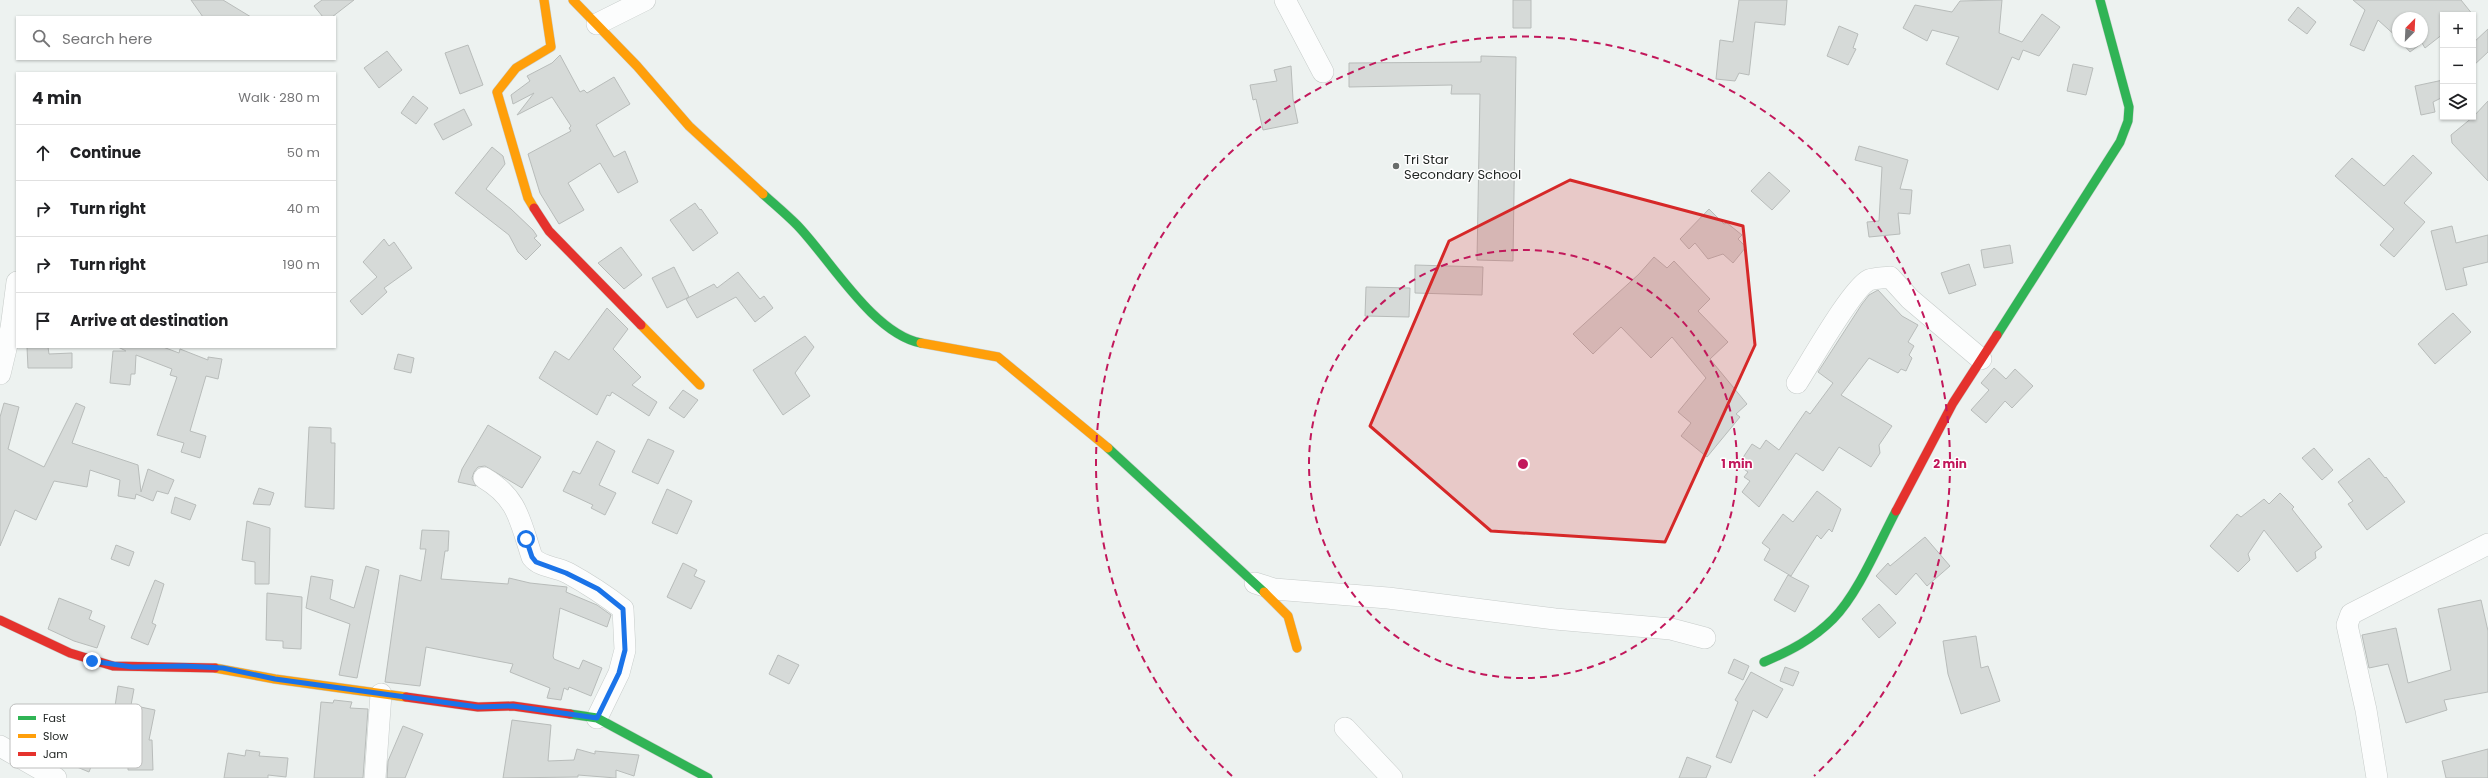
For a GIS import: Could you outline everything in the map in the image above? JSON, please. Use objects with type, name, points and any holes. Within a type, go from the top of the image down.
[{"type":"street","points":[[544,0],[551,47],[546,52],[516,68],[497,92],[528,198],[550,231],[700,385]]},
{"type":"street","points":[[573,0],[677,109],[689,126],[797,225],[872,314],[893,332],[907,340],[998,356],[1109,449],[1255,583],[1288,616],[1297,648]]},
{"type":"street","points":[[597,24],[645,0]]},
{"type":"street","points":[[1285,0],[1323,72]]},
{"type":"street","points":[[1764,662],[1791,651],[1811,638],[1834,618],[1854,589],[1953,403],[2120,142],[2128,121],[2129,107],[2100,0]]},
{"type":"street","points":[[1797,383],[1840,314],[1856,293],[1869,280],[1890,277],[1910,299],[1981,359]]},
{"type":"street","points":[[0,374],[11,328],[16,290]]},
{"type":"street","points":[[484,478],[501,488],[513,504],[532,557],[536,562],[566,573],[598,589],[623,609],[625,650],[619,673],[597,718]]},
{"type":"street","points":[[2377,778],[2366,710],[2347,625],[2351,614],[2488,544]]},
{"type":"street","points":[[1255,583],[1274,589],[1411,600],[1555,619],[1671,629],[1705,638]]},
{"type":"street","points":[[0,620],[70,653],[113,666],[223,668],[275,679],[478,707],[513,706],[597,718],[708,778]]},
{"type":"street","points":[[375,778],[381,694]]},
{"type":"street","points":[[1345,728],[1392,778]]},
{"type":"street","points":[[0,746],[10,752]]},
{"type":"street","points":[[38,768],[56,778]]},
{"type":"highlighted area","points":[[1570,180],[1743,226],[1755,345],[1665,542],[1491,531],[1370,426],[1449,241]]},
{"type":"building","points":[[191,0],[223,0],[249,16],[202,16]]},
{"type":"building","points":[[322,0],[354,0],[333,16],[322,16],[314,6]]},
{"type":"building","points":[[1513,0],[1531,0],[1531,28],[1513,28]]},
{"type":"building","points":[[1739,0],[1787,0],[1785,25],[1755,22],[1749,75],[1739,73],[1735,81],[1716,79],[1720,40],[1733,42]]},
{"type":"building","points":[[2002,0],[1999,33],[2022,42],[2042,14],[2060,27],[2039,56],[2023,50],[2019,60],[2012,57],[1998,90],[1946,64],[1959,37],[1932,30],[1927,41],[1903,28],[1915,5],[1952,12],[1960,1]]},
{"type":"building","points":[[2353,0],[2461,0],[2471,12],[2440,12],[2440,36],[2428,46],[2428,12],[2392,12],[2392,33],[2378,20],[2364,51],[2350,45],[2365,10]]},
{"type":"building","points":[[2298,7],[2316,22],[2307,34],[2288,20]]},
{"type":"building","points":[[1839,26],[1858,34],[1853,48],[1856,49],[1848,65],[1827,56]]},
{"type":"building","points":[[2488,29],[2488,52],[2476,63],[2476,48],[2476,40]]},
{"type":"building","points":[[468,45],[483,85],[460,94],[445,53]]},
{"type":"building","points":[[2406,48],[2415,48],[2410,52]]},
{"type":"building","points":[[387,51],[402,70],[379,88],[364,68]]},
{"type":"building","points":[[560,55],[580,92],[584,90],[587,93],[614,77],[630,104],[596,125],[614,157],[625,151],[638,182],[618,193],[600,163],[568,183],[584,210],[559,224],[540,193],[528,154],[571,131],[569,128],[571,126],[552,97],[517,115],[534,93],[513,104],[511,95],[530,81],[527,76],[552,63]]},
{"type":"building","points":[[1481,56],[1516,57],[1513,261],[1477,260],[1480,94],[1451,94],[1452,85],[1349,87],[1349,63],[1481,62]]},
{"type":"building","points":[[2073,64],[2093,68],[2086,95],[2067,91]]},
{"type":"building","points":[[1291,66],[1293,99],[1298,123],[1263,130],[1256,99],[1253,100],[1250,85],[1277,81],[1274,70]]},
{"type":"building","points":[[2440,81],[2440,98],[2433,102],[2435,112],[2421,115],[2415,86]]},
{"type":"building","points":[[413,96],[428,108],[416,124],[401,113]]},
{"type":"building","points":[[2488,101],[2488,181],[2452,143],[2451,135],[2469,120],[2476,120],[2476,114]]},
{"type":"building","points":[[464,109],[472,125],[443,140],[434,124]]},
{"type":"building","points":[[1859,146],[1908,160],[1900,189],[1912,190],[1910,214],[1898,213],[1900,234],[1869,237],[1867,222],[1879,221],[1882,167],[1855,160]]},
{"type":"building","points":[[492,147],[503,156],[505,164],[486,189],[511,209],[533,230],[537,236],[534,238],[541,245],[526,260],[518,252],[509,235],[455,193]]},
{"type":"building","points":[[2413,155],[2432,173],[2404,203],[2425,222],[2394,257],[2380,245],[2394,229],[2335,176],[2352,158],[2384,186]]},
{"type":"building","points":[[1769,172],[1790,191],[1772,210],[1751,191]]},
{"type":"building","points":[[695,203],[718,233],[693,251],[670,220]]},
{"type":"building","points":[[1709,209],[1724,224],[1727,223],[1742,235],[1738,239],[1746,247],[1733,263],[1723,254],[1708,259],[1695,243],[1689,249],[1680,239]]},
{"type":"building","points":[[2452,226],[2456,243],[2488,235],[2488,262],[2463,268],[2467,285],[2446,290],[2431,231]]},
{"type":"building","points":[[384,239],[389,246],[394,242],[412,268],[384,288],[387,292],[362,315],[350,301],[377,277],[363,262]]},
{"type":"building","points":[[2010,245],[2013,263],[1984,268],[1981,250]]},
{"type":"building","points":[[621,247],[642,275],[624,289],[598,263]]},
{"type":"building","points":[[1654,257],[1667,268],[1674,261],[1710,299],[1698,311],[1728,342],[1710,359],[1747,404],[1736,414],[1740,417],[1707,457],[1681,436],[1691,423],[1678,412],[1706,378],[1672,337],[1651,358],[1621,327],[1593,354],[1573,334],[1639,274]]},
{"type":"building","points":[[1969,264],[1976,285],[1949,294],[1941,273]]},
{"type":"building","points":[[1415,265],[1483,267],[1482,295],[1415,293]]},
{"type":"building","points":[[674,267],[689,297],[667,308],[652,278]]},
{"type":"building","points":[[738,272],[760,299],[764,296],[773,308],[755,322],[736,297],[697,318],[686,299],[714,284],[717,288]]},
{"type":"building","points":[[1366,287],[1410,288],[1409,317],[1365,316]]},
{"type":"building","points":[[1878,290],[1902,316],[1918,325],[1908,342],[1914,346],[1909,355],[1912,358],[1906,371],[1901,369],[1898,373],[1869,358],[1841,395],[1892,426],[1879,445],[1880,453],[1871,467],[1839,447],[1823,471],[1796,453],[1759,507],[1742,492],[1750,481],[1744,477],[1748,472],[1738,465],[1752,444],[1760,449],[1766,440],[1779,450],[1806,411],[1810,414],[1833,383],[1818,372],[1862,304],[1869,295]]},
{"type":"building","points":[[607,308],[628,329],[613,349],[641,377],[632,385],[657,402],[649,416],[612,392],[610,396],[607,395],[597,415],[539,378],[555,351],[569,360]]},
{"type":"building","points":[[2453,313],[2471,332],[2435,364],[2418,344]]},
{"type":"building","points":[[805,336],[814,347],[795,373],[810,396],[783,415],[753,370]]},
{"type":"building","points":[[27,348],[48,348],[49,354],[72,353],[72,368],[28,368]]},
{"type":"building","points":[[120,348],[166,348],[179,353],[180,349],[208,360],[208,357],[222,359],[218,379],[206,376],[190,431],[206,436],[200,458],[181,452],[184,443],[157,435],[177,377],[170,375],[172,369],[136,355],[135,374],[131,374],[130,385],[110,383],[113,351],[126,351]]},
{"type":"building","points":[[398,354],[414,358],[411,373],[394,369]]},
{"type":"building","points":[[1994,368],[2006,379],[2015,369],[2033,386],[2012,408],[2005,401],[1986,423],[1971,410],[1989,390],[1981,383]]},
{"type":"building","points":[[683,390],[698,400],[684,418],[669,408]]},
{"type":"building","points":[[4,403],[19,407],[8,449],[44,467],[76,403],[85,407],[72,443],[138,465],[141,492],[148,469],[174,480],[168,494],[157,491],[153,501],[136,494],[135,499],[118,496],[120,480],[90,470],[87,487],[54,481],[36,520],[15,510],[0,546],[0,417]]},
{"type":"building","points":[[488,425],[541,457],[522,488],[485,466],[478,467],[474,472],[472,478],[476,486],[458,482],[462,469]]},
{"type":"building","points":[[309,427],[331,428],[331,443],[335,443],[334,509],[305,507]]},
{"type":"building","points":[[648,439],[674,451],[658,484],[632,472]]},
{"type":"building","points":[[597,441],[615,451],[599,485],[616,493],[605,515],[591,508],[593,505],[563,491],[573,471],[580,474]]},
{"type":"building","points":[[2314,448],[2333,470],[2322,480],[2302,458]]},
{"type":"building","points":[[2369,458],[2405,502],[2367,530],[2348,504],[2353,501],[2338,482]]},
{"type":"building","points":[[259,488],[274,493],[270,505],[253,504]]},
{"type":"building","points":[[667,489],[692,501],[677,534],[652,523]]},
{"type":"building","points":[[1817,491],[1841,509],[1832,532],[1829,529],[1821,539],[1817,535],[1791,576],[1764,560],[1770,549],[1762,543],[1783,514],[1793,522]]},
{"type":"building","points":[[2280,493],[2294,507],[2292,509],[2322,547],[2315,552],[2316,558],[2297,572],[2264,530],[2248,554],[2250,560],[2238,572],[2210,546],[2237,514],[2241,517],[2264,499],[2269,504]]},
{"type":"building","points":[[175,497],[196,505],[190,520],[171,513]]},
{"type":"building","points":[[247,521],[270,528],[269,584],[255,584],[255,562],[242,560]]},
{"type":"building","points":[[422,530],[449,531],[448,551],[445,551],[441,579],[508,584],[509,578],[530,583],[567,587],[566,592],[597,605],[611,615],[607,627],[560,608],[553,656],[554,659],[579,669],[583,660],[602,668],[591,696],[569,687],[568,690],[564,688],[561,700],[547,698],[550,688],[510,672],[513,664],[426,647],[420,686],[385,682],[400,575],[421,581],[426,549],[420,549]]},
{"type":"building","points":[[1925,537],[1950,566],[1927,586],[1916,573],[1896,595],[1876,576],[1888,563],[1890,566]]},
{"type":"building","points":[[116,545],[134,552],[129,566],[111,559]]},
{"type":"building","points":[[683,563],[697,570],[694,576],[705,581],[691,609],[667,597]]},
{"type":"building","points":[[366,566],[379,570],[357,678],[339,675],[350,624],[306,608],[311,576],[333,580],[330,599],[354,608]]},
{"type":"building","points":[[1788,575],[1809,586],[1795,612],[1774,600]]},
{"type":"building","points":[[155,580],[164,584],[152,623],[156,625],[148,645],[131,638]]},
{"type":"building","points":[[267,593],[302,597],[301,649],[283,648],[283,641],[266,640]]},
{"type":"building","points":[[59,598],[92,611],[89,619],[105,626],[97,648],[74,641],[48,629]]},
{"type":"building","points":[[2481,600],[2488,631],[2488,692],[2444,700],[2447,710],[2406,723],[2388,664],[2369,668],[2362,635],[2396,628],[2408,683],[2451,670],[2438,609]]},
{"type":"building","points":[[1879,604],[1896,623],[1879,638],[1862,619]]},
{"type":"building","points":[[1976,636],[1981,668],[1988,666],[2000,701],[1961,714],[1948,674],[1943,641]]},
{"type":"building","points":[[778,655],[799,665],[789,684],[769,674]]},
{"type":"building","points":[[1734,659],[1749,666],[1743,680],[1728,673]]},
{"type":"building","points":[[1785,667],[1799,672],[1793,686],[1780,681]]},
{"type":"building","points":[[1751,672],[1783,689],[1767,718],[1753,710],[1731,763],[1716,757],[1738,702],[1735,700]]},
{"type":"building","points":[[118,686],[134,689],[131,704],[115,704]]},
{"type":"building","points":[[334,700],[352,702],[350,708],[368,709],[363,778],[314,778],[321,702],[333,703]]},
{"type":"building","points":[[142,707],[155,710],[149,740],[152,740],[153,770],[128,770],[128,768],[142,768]]},
{"type":"building","points":[[512,720],[551,725],[548,761],[574,760],[577,749],[595,754],[595,751],[639,755],[634,776],[616,770],[616,778],[578,775],[578,777],[503,778]]},
{"type":"building","points":[[403,726],[423,734],[405,778],[387,778],[388,761]]},
{"type":"building","points":[[2488,749],[2488,778],[2446,778],[2442,761]]},
{"type":"building","points":[[246,750],[260,752],[259,756],[288,758],[286,777],[268,775],[268,778],[224,778],[228,753],[245,756]]},
{"type":"building","points":[[1687,757],[1711,766],[1706,778],[1679,778]]},
{"type":"building","points":[[79,768],[91,768],[89,772]]},
{"type":"traffic: fast","points":[[1997,335],[2120,142],[2128,121],[2129,107],[2100,0]]},
{"type":"traffic: fast","points":[[763,194],[810,239],[869,311],[886,326],[903,337],[921,343]]},
{"type":"traffic: fast","points":[[1108,448],[1264,592]]},
{"type":"traffic: fast","points":[[1764,662],[1792,649],[1817,633],[1833,619],[1851,596],[1896,511]]},
{"type":"traffic: fast","points":[[570,714],[597,718],[708,778]]},
{"type":"traffic: slow","points":[[534,208],[528,198],[497,92],[516,68],[551,47],[544,0]]},
{"type":"traffic: slow","points":[[573,0],[637,66],[689,126],[763,194]]},
{"type":"traffic: slow","points":[[641,325],[700,385]]},
{"type":"traffic: slow","points":[[921,343],[998,357],[1108,448]]},
{"type":"traffic: slow","points":[[1264,592],[1288,616],[1297,648]]},
{"type":"traffic: slow","points":[[215,668],[275,679],[406,697]]},
{"type":"traffic: jam","points":[[534,208],[549,231],[641,325]]},
{"type":"traffic: jam","points":[[1896,511],[1953,403],[1997,335]]},
{"type":"traffic: jam","points":[[0,620],[70,653],[113,666],[215,668]]},
{"type":"traffic: jam","points":[[406,697],[478,707],[513,706],[570,714]]},
{"type":"place","name":"Tri Star Secondary School","points":[[1396,166]]},
{"type":"route","points":[[92,661],[113,666],[151,668],[164,666],[184,666],[223,668],[275,679],[478,707],[513,706],[544,709],[597,718],[619,673],[625,650],[623,609],[598,589],[553,567],[543,566],[536,562],[532,557],[526,539]]}]
